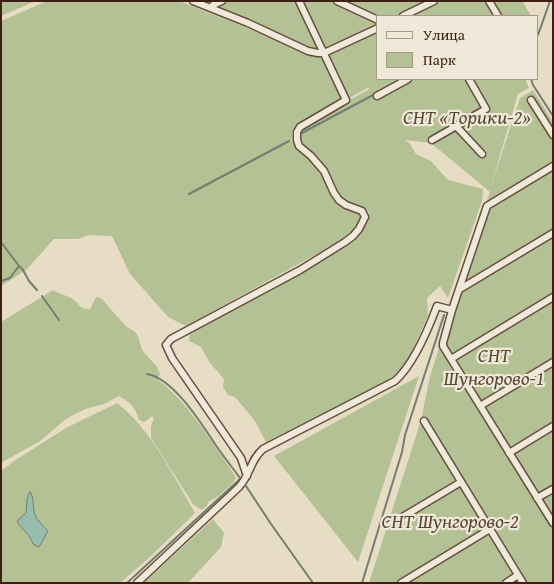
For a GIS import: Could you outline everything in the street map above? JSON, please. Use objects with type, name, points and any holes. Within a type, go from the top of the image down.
[{"type":"street","points":[[193,1],[308,51],[318,53],[324,53],[376,29]]},
{"type":"street","points":[[211,8],[222,1]]},
{"type":"street","points":[[247,476],[241,458],[172,358],[166,345],[171,339],[300,270],[353,236],[363,223],[365,217],[362,211],[346,205],[340,200],[334,193],[324,171],[299,146],[297,140],[296,132],[300,127],[346,100],[299,1]]},
{"type":"street","points":[[337,1],[376,19]]},
{"type":"street","points":[[405,15],[434,1]]},
{"type":"street","points":[[489,1],[497,15]]},
{"type":"street","points":[[377,96],[406,80]]},
{"type":"street","points":[[432,140],[486,109],[470,80]]},
{"type":"street","points":[[531,100],[553,135]]},
{"type":"street","points":[[456,126],[482,154]]},
{"type":"street","points":[[553,166],[487,206],[452,310],[443,343],[443,346],[553,523]]},
{"type":"street","points":[[460,286],[553,233]]},
{"type":"street","points":[[451,359],[553,297]]},
{"type":"street","points":[[138,583],[239,486],[247,476],[256,455],[263,449],[395,381],[408,367],[430,325],[437,306],[452,310]]},
{"type":"street","points":[[480,406],[553,362]]},
{"type":"street","points":[[424,421],[523,583]]},
{"type":"street","points":[[509,453],[553,426]]},
{"type":"street","points":[[389,524],[461,482]]},
{"type":"street","points":[[537,498],[553,489]]},
{"type":"street","points":[[401,583],[490,529]]},
{"type":"street","points":[[506,583],[518,575]]},
{"type":"green space","points":[[1,1],[36,1],[1,16]]},
{"type":"green space","points":[[47,1],[179,1],[307,52],[322,56],[342,100],[297,125],[292,131],[292,141],[322,172],[333,194],[361,217],[356,228],[322,251],[186,326],[168,317],[130,274],[112,236],[88,235],[79,239],[54,239],[26,270],[1,286],[1,21]]},
{"type":"green space","points":[[193,1],[524,1],[530,15],[376,15],[376,80],[525,80],[529,88],[518,94],[490,189],[520,98],[533,90],[553,122],[553,583],[369,583],[421,420],[430,376],[490,192],[431,143],[405,140],[416,154],[431,161],[448,180],[483,189],[482,201],[448,298],[440,286],[427,298],[428,315],[411,354],[403,367],[390,379],[266,442],[255,421],[235,397],[228,395],[223,387],[224,379],[210,363],[201,347],[189,341],[190,333],[300,273],[365,224],[369,212],[366,209],[359,208],[340,199],[325,170],[298,140],[301,128],[369,89],[369,87],[346,100],[323,53],[318,53]]},
{"type":"green space","points":[[53,290],[71,298],[82,308],[87,309],[90,309],[96,297],[102,299],[122,322],[138,336],[142,350],[157,367],[160,374],[157,379],[190,411],[236,478],[216,498],[209,501],[206,507],[201,510],[193,504],[151,438],[151,425],[154,419],[152,416],[144,422],[139,420],[132,405],[119,396],[104,404],[85,409],[66,419],[40,441],[1,463],[1,322]]},
{"type":"green space","points":[[419,376],[358,562],[274,456]]},
{"type":"green space","points":[[117,403],[129,413],[151,439],[195,513],[120,583],[1,583],[1,471],[66,428]]},
{"type":"green space","points":[[213,519],[224,533],[221,547],[188,583],[144,583]]},
{"type":"shaded area","points":[[30,492],[35,515],[48,531],[39,547],[33,544],[30,537],[17,521],[26,513]]},
{"type":"waterway","points":[[539,32],[550,1]]},
{"type":"waterway","points":[[531,80],[553,116]]},
{"type":"waterway","points":[[300,134],[375,94]]},
{"type":"waterway","points":[[189,194],[289,141]]},
{"type":"waterway","points":[[1,242],[37,290]]},
{"type":"waterway","points":[[1,281],[10,278],[19,266]]},
{"type":"waterway","points":[[42,296],[59,320]]},
{"type":"waterway","points":[[362,583],[402,452],[405,435],[444,315]]},
{"type":"waterway","points":[[147,374],[157,377],[167,384],[186,403],[240,478]]},
{"type":"waterway","points":[[127,583],[240,479]]},
{"type":"waterway","points":[[246,486],[313,583]]},
{"type":"park label","name":"СНТ «Торики-2»","points":[[467,119]]},
{"type":"park label","name":"СНТ Шунгорово-1","points":[[494,368]]},
{"type":"park label","name":"СНТ Шунгорово-2","points":[[450,523]]}]
